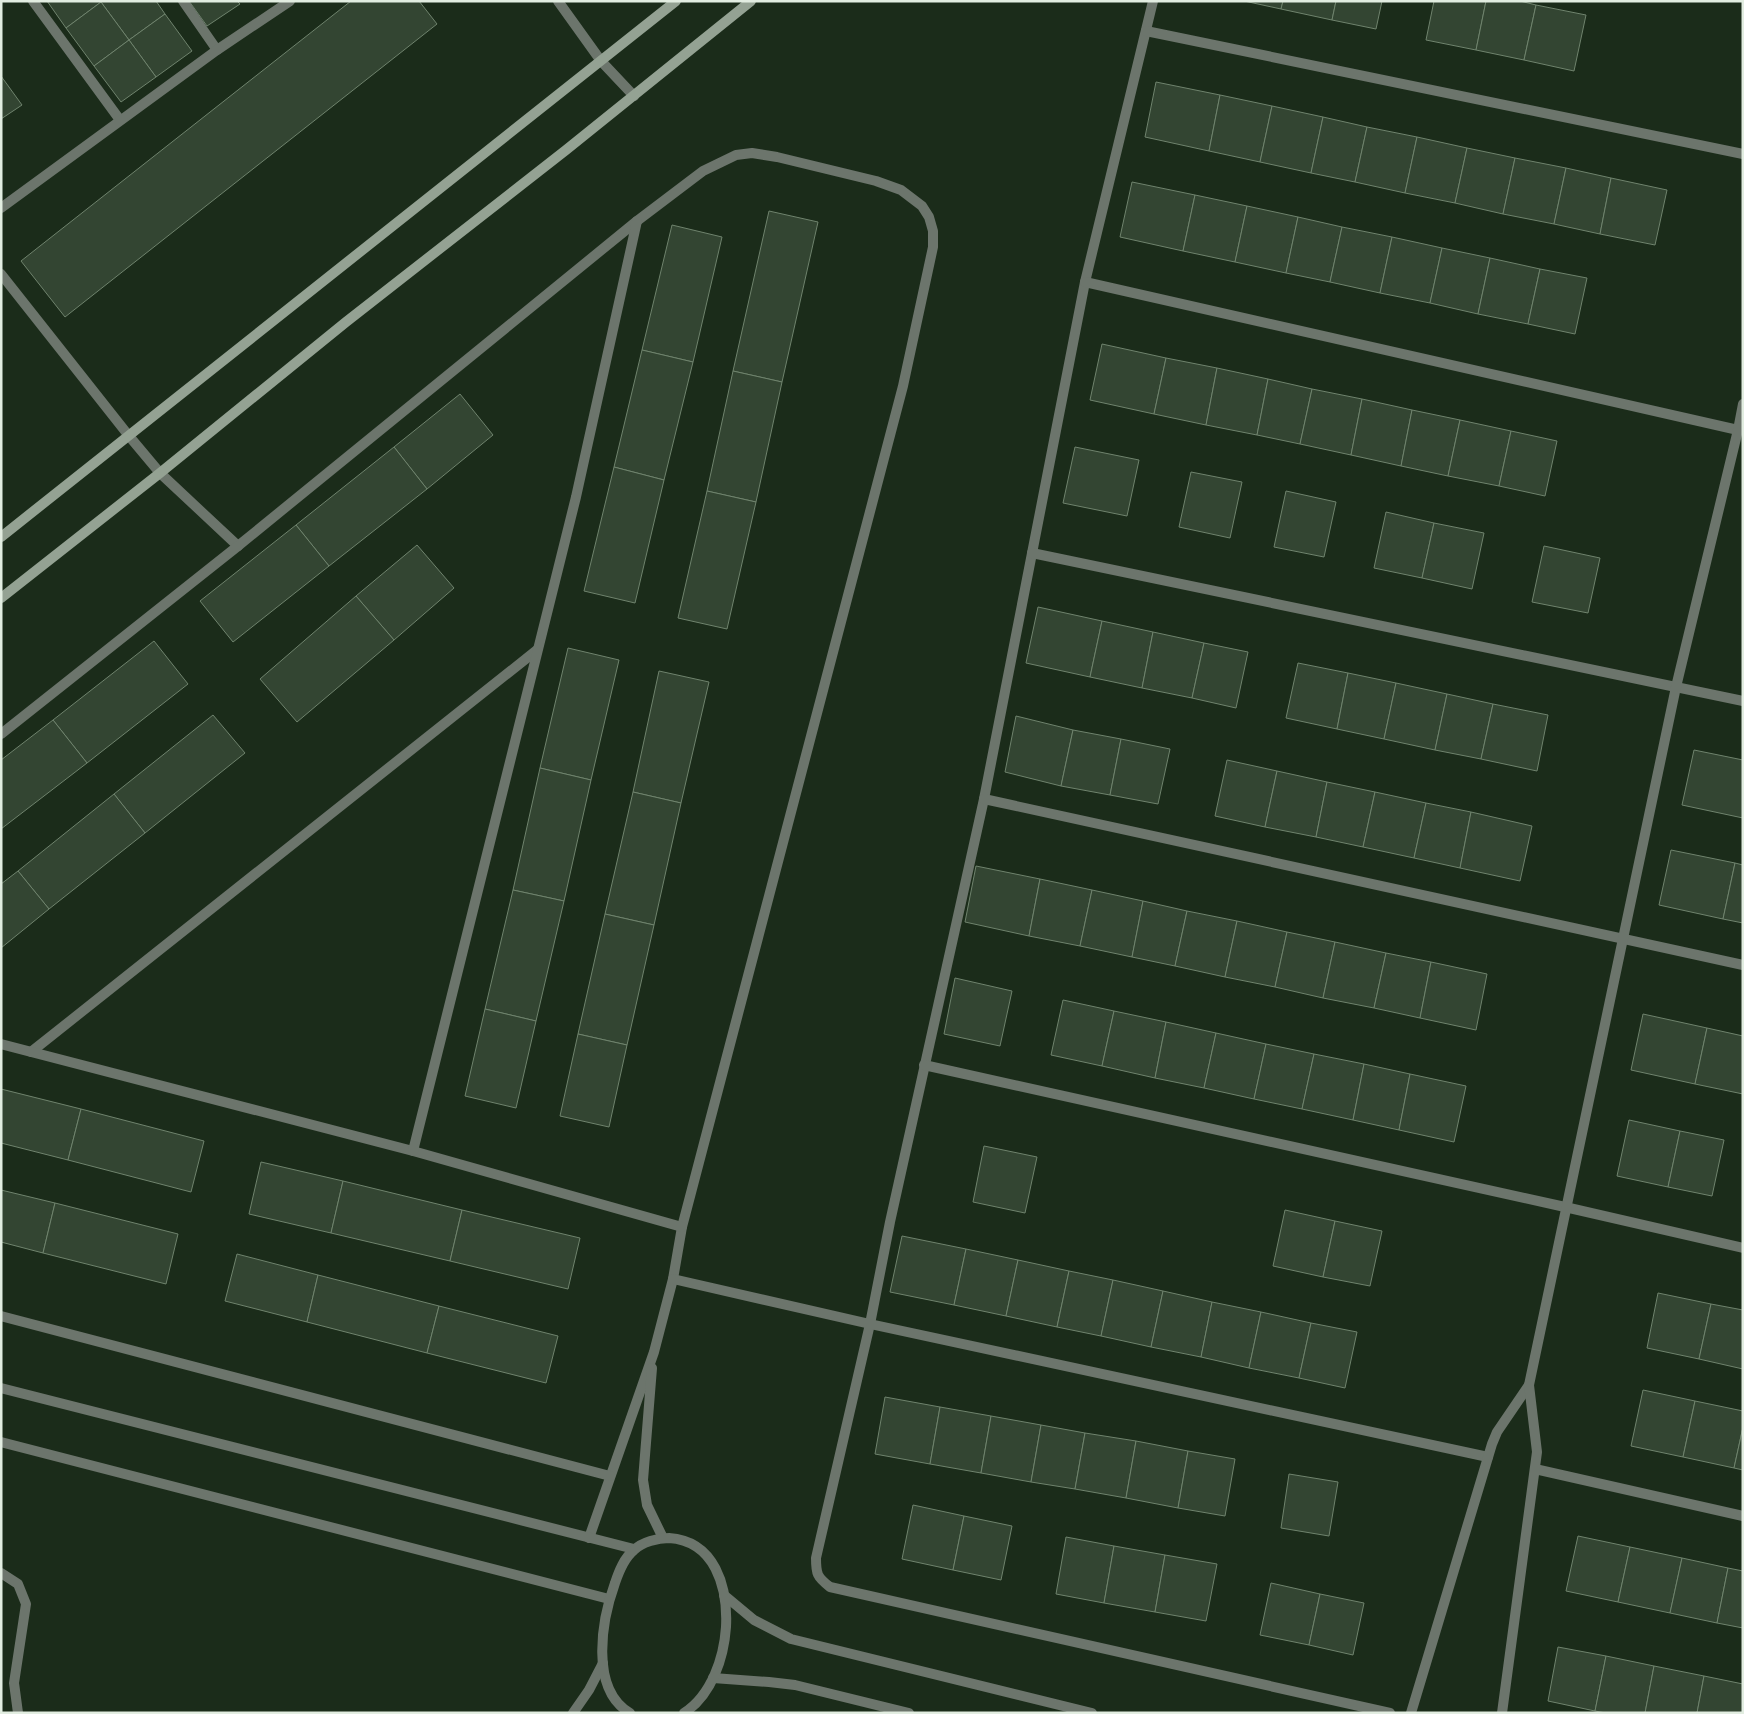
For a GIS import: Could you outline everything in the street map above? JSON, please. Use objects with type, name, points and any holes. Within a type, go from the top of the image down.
[{"type":"main road","points":[[1,537],[676,1]]},
{"type":"main road","points":[[1,598],[751,1]]},
{"type":"street","points":[[33,1],[120,120]]},
{"type":"street","points":[[183,1],[217,50]]},
{"type":"street","points":[[1,208],[217,50],[290,1]]},
{"type":"street","points":[[558,1],[601,61],[634,96]]},
{"type":"street","points":[[1153,1],[1085,282],[1058,412],[984,799],[924,1065],[870,1324],[816,1558],[816,1571],[821,1580],[830,1586],[840,1589],[1390,1713]]},
{"type":"street","points":[[1146,31],[1743,154]]},
{"type":"street","points":[[1,734],[238,546],[637,221],[703,171],[736,155],[752,153],[777,157],[876,181],[901,190],[922,206],[929,217],[933,231],[934,247],[903,386],[682,1227],[673,1279],[654,1352],[589,1538]]},
{"type":"street","points":[[413,1151],[576,497],[637,221]]},
{"type":"street","points":[[1,274],[160,473],[238,546]]},
{"type":"street","points":[[1085,282],[1740,428]]},
{"type":"street","points":[[1502,1713],[1536,1469],[1537,1452],[1528,1385],[1676,687],[1740,428],[1743,404]]},
{"type":"street","points":[[1032,554],[1743,701]]},
{"type":"street","points":[[31,1052],[537,650]]},
{"type":"street","points":[[984,799],[1743,965]]},
{"type":"street","points":[[1,1044],[413,1151],[682,1227]]},
{"type":"street","points":[[924,1065],[1566,1206],[1743,1248]]},
{"type":"street","points":[[673,1279],[870,1324],[1488,1457]]},
{"type":"street","points":[[1,1316],[610,1476]]},
{"type":"street","points":[[654,1352],[643,1480],[647,1505],[663,1538]]},
{"type":"street","points":[[1411,1713],[1488,1457],[1497,1432],[1528,1385]]},
{"type":"street","points":[[1,1388],[634,1549]]},
{"type":"street","points":[[1,1442],[609,1599]]},
{"type":"street","points":[[1536,1469],[1743,1516]]},
{"type":"street","points":[[630,1713],[624,1710],[614,1698],[607,1684],[602,1642],[604,1620],[609,1599],[624,1561],[634,1549],[663,1538],[691,1543],[704,1551],[713,1562],[724,1595],[725,1638],[721,1658],[713,1678],[702,1696],[692,1708],[684,1713]]},
{"type":"street","points":[[1,1573],[18,1584],[26,1604],[14,1682],[18,1713]]},
{"type":"street","points":[[724,1595],[754,1620],[791,1639],[1092,1713]]},
{"type":"street","points":[[573,1713],[589,1690],[603,1663]]},
{"type":"street","points":[[713,1678],[795,1685],[910,1713]]},
{"type":"building","points":[[47,1],[101,1],[101,2],[66,28]]},
{"type":"building","points":[[156,1],[165,14],[129,40],[101,2]]},
{"type":"building","points":[[189,1],[237,1],[240,4],[207,26]]},
{"type":"building","points":[[351,1],[419,1],[437,24],[65,317],[21,261]]},
{"type":"building","points":[[1244,1],[1283,1],[1281,9]]},
{"type":"building","points":[[1283,1],[1336,1],[1332,20],[1281,9]]},
{"type":"building","points":[[1336,1],[1382,1],[1376,29],[1332,20]]},
{"type":"building","points":[[1434,1],[1486,1],[1476,50],[1426,40]]},
{"type":"building","points":[[1486,1],[1520,1],[1536,5],[1524,60],[1476,50]]},
{"type":"building","points":[[101,2],[129,40],[94,66],[66,28]]},
{"type":"building","points":[[1536,5],[1586,15],[1574,71],[1524,60]]},
{"type":"building","points":[[165,14],[192,51],[156,77],[129,40]]},
{"type":"building","points":[[129,40],[156,77],[121,102],[94,66]]},
{"type":"building","points":[[1,76],[22,105],[1,119]]},
{"type":"building","points":[[1156,82],[1220,95],[1209,151],[1145,137]]},
{"type":"building","points":[[1220,95],[1272,106],[1260,162],[1209,151]]},
{"type":"building","points":[[1272,106],[1323,117],[1311,173],[1260,162]]},
{"type":"building","points":[[1323,117],[1367,127],[1355,182],[1311,173]]},
{"type":"building","points":[[1367,127],[1417,137],[1405,193],[1355,182]]},
{"type":"building","points":[[1417,137],[1467,148],[1455,203],[1405,193]]},
{"type":"building","points":[[1467,148],[1515,158],[1503,214],[1455,203]]},
{"type":"building","points":[[1515,158],[1566,168],[1554,224],[1503,214]]},
{"type":"building","points":[[1566,168],[1611,178],[1600,234],[1554,224]]},
{"type":"building","points":[[1611,178],[1667,190],[1655,245],[1600,234]]},
{"type":"building","points":[[1132,182],[1195,195],[1183,251],[1120,237]]},
{"type":"building","points":[[1195,195],[1247,206],[1235,262],[1183,251]]},
{"type":"building","points":[[1247,206],[1298,217],[1286,273],[1235,262]]},
{"type":"building","points":[[769,211],[818,222],[782,382],[733,371]]},
{"type":"building","points":[[1298,217],[1342,227],[1330,282],[1286,273]]},
{"type":"building","points":[[672,225],[722,237],[693,362],[642,350]]},
{"type":"building","points":[[1342,227],[1392,237],[1380,293],[1330,282]]},
{"type":"building","points":[[1392,237],[1442,248],[1430,303],[1380,293]]},
{"type":"building","points":[[1442,248],[1490,258],[1478,314],[1430,303]]},
{"type":"building","points":[[1490,258],[1540,269],[1528,324],[1478,314]]},
{"type":"building","points":[[1540,269],[1587,278],[1575,334],[1528,324]]},
{"type":"building","points":[[1102,344],[1166,358],[1154,414],[1090,400]]},
{"type":"building","points":[[642,350],[693,362],[664,480],[614,467]]},
{"type":"building","points":[[1166,358],[1217,368],[1206,425],[1154,414]]},
{"type":"building","points":[[1217,368],[1268,379],[1257,435],[1206,425]]},
{"type":"building","points":[[733,371],[782,382],[756,502],[707,491]]},
{"type":"building","points":[[1268,379],[1312,389],[1300,444],[1257,435]]},
{"type":"building","points":[[1312,389],[1362,399],[1351,455],[1300,444]]},
{"type":"building","points":[[460,394],[493,435],[427,489],[394,447]]},
{"type":"building","points":[[1362,399],[1412,410],[1401,466],[1351,455]]},
{"type":"building","points":[[1412,410],[1460,420],[1448,476],[1401,466]]},
{"type":"building","points":[[1460,420],[1511,431],[1499,486],[1448,476]]},
{"type":"building","points":[[1511,431],[1557,441],[1545,496],[1499,486]]},
{"type":"building","points":[[394,447],[427,489],[329,566],[296,525]]},
{"type":"building","points":[[1075,447],[1139,460],[1127,516],[1063,503]]},
{"type":"building","points":[[614,467],[664,480],[635,603],[584,591]]},
{"type":"building","points":[[1191,472],[1242,482],[1230,538],[1179,527]]},
{"type":"building","points":[[707,491],[756,502],[727,629],[678,618]]},
{"type":"building","points":[[1286,491],[1336,502],[1324,557],[1274,547]]},
{"type":"building","points":[[1386,512],[1434,523],[1422,578],[1374,568]]},
{"type":"building","points":[[1434,523],[1484,533],[1472,589],[1422,578]]},
{"type":"building","points":[[296,525],[329,566],[233,642],[200,601]]},
{"type":"building","points":[[417,545],[454,588],[394,640],[356,596]]},
{"type":"building","points":[[1544,546],[1600,558],[1588,613],[1532,602]]},
{"type":"building","points":[[356,596],[394,640],[297,722],[260,679]]},
{"type":"building","points":[[1038,607],[1102,621],[1090,677],[1026,663]]},
{"type":"building","points":[[1102,621],[1153,632],[1142,688],[1090,677]]},
{"type":"building","points":[[1153,632],[1204,643],[1192,698],[1142,688]]},
{"type":"building","points":[[154,641],[188,684],[87,763],[53,720]]},
{"type":"building","points":[[1204,643],[1248,652],[1236,708],[1192,698]]},
{"type":"building","points":[[568,648],[619,660],[591,780],[540,768]]},
{"type":"building","points":[[1298,663],[1348,673],[1337,729],[1286,718]]},
{"type":"building","points":[[659,671],[709,682],[681,803],[633,792]]},
{"type":"building","points":[[1348,673],[1396,683],[1384,739],[1337,729]]},
{"type":"building","points":[[1396,683],[1447,694],[1435,750],[1384,739]]},
{"type":"building","points":[[1447,694],[1493,704],[1481,759],[1435,750]]},
{"type":"building","points":[[1493,704],[1548,715],[1537,771],[1481,759]]},
{"type":"building","points":[[213,715],[245,753],[145,833],[114,794]]},
{"type":"building","points":[[1016,716],[1073,730],[1061,786],[1005,772]]},
{"type":"building","points":[[53,720],[87,763],[1,829],[1,760]]},
{"type":"building","points":[[1073,730],[1121,739],[1110,795],[1061,786]]},
{"type":"building","points":[[1121,739],[1170,749],[1158,804],[1110,795]]},
{"type":"building","points":[[1694,750],[1743,760],[1743,818],[1682,805]]},
{"type":"building","points":[[1227,760],[1277,771],[1265,827],[1215,816]]},
{"type":"building","points":[[540,768],[591,780],[564,901],[513,890]]},
{"type":"building","points":[[1277,771],[1327,782],[1316,837],[1265,827]]},
{"type":"building","points":[[1327,782],[1375,792],[1363,847],[1316,837]]},
{"type":"building","points":[[633,792],[681,803],[654,925],[605,914]]},
{"type":"building","points":[[1375,792],[1426,803],[1414,858],[1363,847]]},
{"type":"building","points":[[114,794],[145,833],[49,909],[18,871]]},
{"type":"building","points":[[1426,803],[1471,812],[1460,868],[1414,858]]},
{"type":"building","points":[[1471,812],[1532,826],[1520,881],[1460,868]]},
{"type":"building","points":[[1671,850],[1735,863],[1723,919],[1659,905]]},
{"type":"building","points":[[1735,863],[1743,865],[1743,923],[1723,919]]},
{"type":"building","points":[[976,866],[1040,879],[1029,936],[965,922]]},
{"type":"building","points":[[18,871],[49,909],[1,948],[1,884]]},
{"type":"building","points":[[1040,879],[1092,890],[1080,946],[1029,936]]},
{"type":"building","points":[[513,890],[564,901],[536,1021],[485,1009]]},
{"type":"building","points":[[1092,890],[1143,901],[1132,957],[1080,946]]},
{"type":"building","points":[[1143,901],[1187,911],[1175,966],[1132,957]]},
{"type":"building","points":[[1187,911],[1237,921],[1225,977],[1175,966]]},
{"type":"building","points":[[605,914],[654,925],[627,1045],[578,1034]]},
{"type":"building","points":[[1237,921],[1287,932],[1275,987],[1225,977]]},
{"type":"building","points":[[1287,932],[1335,942],[1323,998],[1275,987]]},
{"type":"building","points":[[1335,942],[1386,953],[1374,1008],[1323,998]]},
{"type":"building","points":[[1386,953],[1431,962],[1420,1018],[1374,1008]]},
{"type":"building","points":[[1431,962],[1487,974],[1476,1030],[1420,1018]]},
{"type":"building","points":[[955,978],[1012,991],[1000,1046],[944,1034]]},
{"type":"building","points":[[1063,1000],[1114,1011],[1102,1066],[1051,1055]]},
{"type":"building","points":[[485,1009],[536,1021],[516,1108],[465,1096]]},
{"type":"building","points":[[1114,1011],[1166,1022],[1155,1078],[1102,1066]]},
{"type":"building","points":[[1643,1014],[1707,1028],[1695,1084],[1631,1070]]},
{"type":"building","points":[[1166,1022],[1216,1033],[1204,1088],[1155,1078]]},
{"type":"building","points":[[1707,1028],[1743,1036],[1743,1094],[1695,1084]]},
{"type":"building","points":[[1216,1033],[1266,1044],[1254,1099],[1204,1088]]},
{"type":"building","points":[[578,1034],[627,1045],[609,1127],[560,1116]]},
{"type":"building","points":[[1266,1044],[1314,1054],[1302,1109],[1254,1099]]},
{"type":"building","points":[[1314,1054],[1364,1064],[1353,1120],[1302,1109]]},
{"type":"building","points":[[1364,1064],[1410,1074],[1399,1130],[1353,1120]]},
{"type":"building","points":[[1410,1074],[1466,1086],[1454,1142],[1399,1130]]},
{"type":"building","points":[[1,1089],[81,1109],[68,1160],[1,1143]]},
{"type":"building","points":[[81,1109],[204,1141],[191,1192],[68,1160]]},
{"type":"building","points":[[1629,1120],[1680,1131],[1668,1187],[1617,1176]]},
{"type":"building","points":[[1680,1131],[1724,1140],[1712,1196],[1668,1187]]},
{"type":"building","points":[[984,1146],[1037,1157],[1025,1213],[973,1202]]},
{"type":"building","points":[[261,1162],[343,1181],[331,1233],[249,1214]]},
{"type":"building","points":[[343,1181],[462,1210],[450,1261],[331,1233]]},
{"type":"building","points":[[1,1190],[55,1203],[43,1253],[1,1242]]},
{"type":"building","points":[[55,1203],[178,1234],[166,1284],[43,1253]]},
{"type":"building","points":[[462,1210],[580,1238],[568,1289],[450,1261]]},
{"type":"building","points":[[1285,1210],[1335,1221],[1323,1277],[1273,1266]]},
{"type":"building","points":[[1335,1221],[1382,1231],[1370,1286],[1323,1277]]},
{"type":"building","points":[[902,1236],[966,1249],[954,1305],[890,1292]]},
{"type":"building","points":[[966,1249],[1018,1260],[1006,1316],[954,1305]]},
{"type":"building","points":[[237,1254],[318,1275],[307,1322],[225,1301]]},
{"type":"building","points":[[1018,1260],[1069,1271],[1057,1327],[1006,1316]]},
{"type":"building","points":[[1069,1271],[1113,1280],[1101,1336],[1057,1327]]},
{"type":"building","points":[[318,1275],[439,1306],[427,1353],[307,1322]]},
{"type":"building","points":[[1113,1280],[1163,1291],[1151,1347],[1101,1336]]},
{"type":"building","points":[[1163,1291],[1212,1302],[1201,1357],[1151,1347]]},
{"type":"building","points":[[1658,1293],[1711,1304],[1699,1359],[1647,1348]]},
{"type":"building","points":[[1212,1302],[1261,1312],[1249,1368],[1201,1357]]},
{"type":"building","points":[[1711,1304],[1743,1310],[1743,1369],[1699,1359]]},
{"type":"building","points":[[439,1306],[558,1336],[546,1383],[427,1353]]},
{"type":"building","points":[[1261,1312],[1311,1323],[1299,1378],[1249,1368]]},
{"type":"building","points":[[1311,1323],[1357,1332],[1345,1388],[1299,1378]]},
{"type":"building","points":[[1643,1390],[1695,1401],[1683,1457],[1631,1446]]},
{"type":"building","points":[[885,1397],[940,1407],[930,1464],[875,1454]]},
{"type":"building","points":[[1695,1401],[1743,1411],[1743,1427],[1734,1468],[1683,1457]]},
{"type":"building","points":[[940,1407],[991,1416],[981,1473],[930,1464]]},
{"type":"building","points":[[991,1416],[1041,1425],[1031,1482],[981,1473]]},
{"type":"building","points":[[1041,1425],[1085,1433],[1075,1489],[1031,1482]]},
{"type":"building","points":[[1743,1427],[1743,1470],[1734,1468]]},
{"type":"building","points":[[1085,1433],[1136,1441],[1126,1498],[1075,1489]]},
{"type":"building","points":[[1136,1441],[1188,1451],[1178,1508],[1126,1498]]},
{"type":"building","points":[[1188,1451],[1235,1459],[1225,1516],[1178,1508]]},
{"type":"building","points":[[1289,1474],[1338,1482],[1329,1536],[1281,1528]]},
{"type":"building","points":[[913,1505],[964,1516],[953,1570],[902,1559]]},
{"type":"building","points":[[964,1516],[1012,1526],[1001,1580],[953,1570]]},
{"type":"building","points":[[1578,1536],[1630,1547],[1618,1602],[1566,1591]]},
{"type":"building","points":[[1066,1537],[1114,1546],[1104,1603],[1056,1594]]},
{"type":"building","points":[[1114,1546],[1165,1555],[1155,1612],[1104,1603]]},
{"type":"building","points":[[1630,1547],[1682,1558],[1670,1613],[1618,1602]]},
{"type":"building","points":[[1165,1555],[1217,1564],[1206,1621],[1155,1612]]},
{"type":"building","points":[[1682,1558],[1728,1568],[1717,1623],[1670,1613]]},
{"type":"building","points":[[1728,1568],[1743,1571],[1743,1628],[1717,1623]]},
{"type":"building","points":[[1271,1583],[1320,1594],[1309,1645],[1260,1635]]},
{"type":"building","points":[[1320,1594],[1364,1603],[1353,1655],[1309,1645]]},
{"type":"building","points":[[1558,1647],[1606,1656],[1595,1711],[1548,1701]]},
{"type":"building","points":[[1606,1656],[1654,1666],[1645,1713],[1606,1713],[1595,1711]]},
{"type":"building","points":[[1654,1666],[1704,1676],[1697,1713],[1645,1713]]},
{"type":"building","points":[[1704,1676],[1743,1684],[1743,1713],[1697,1713]]}]
